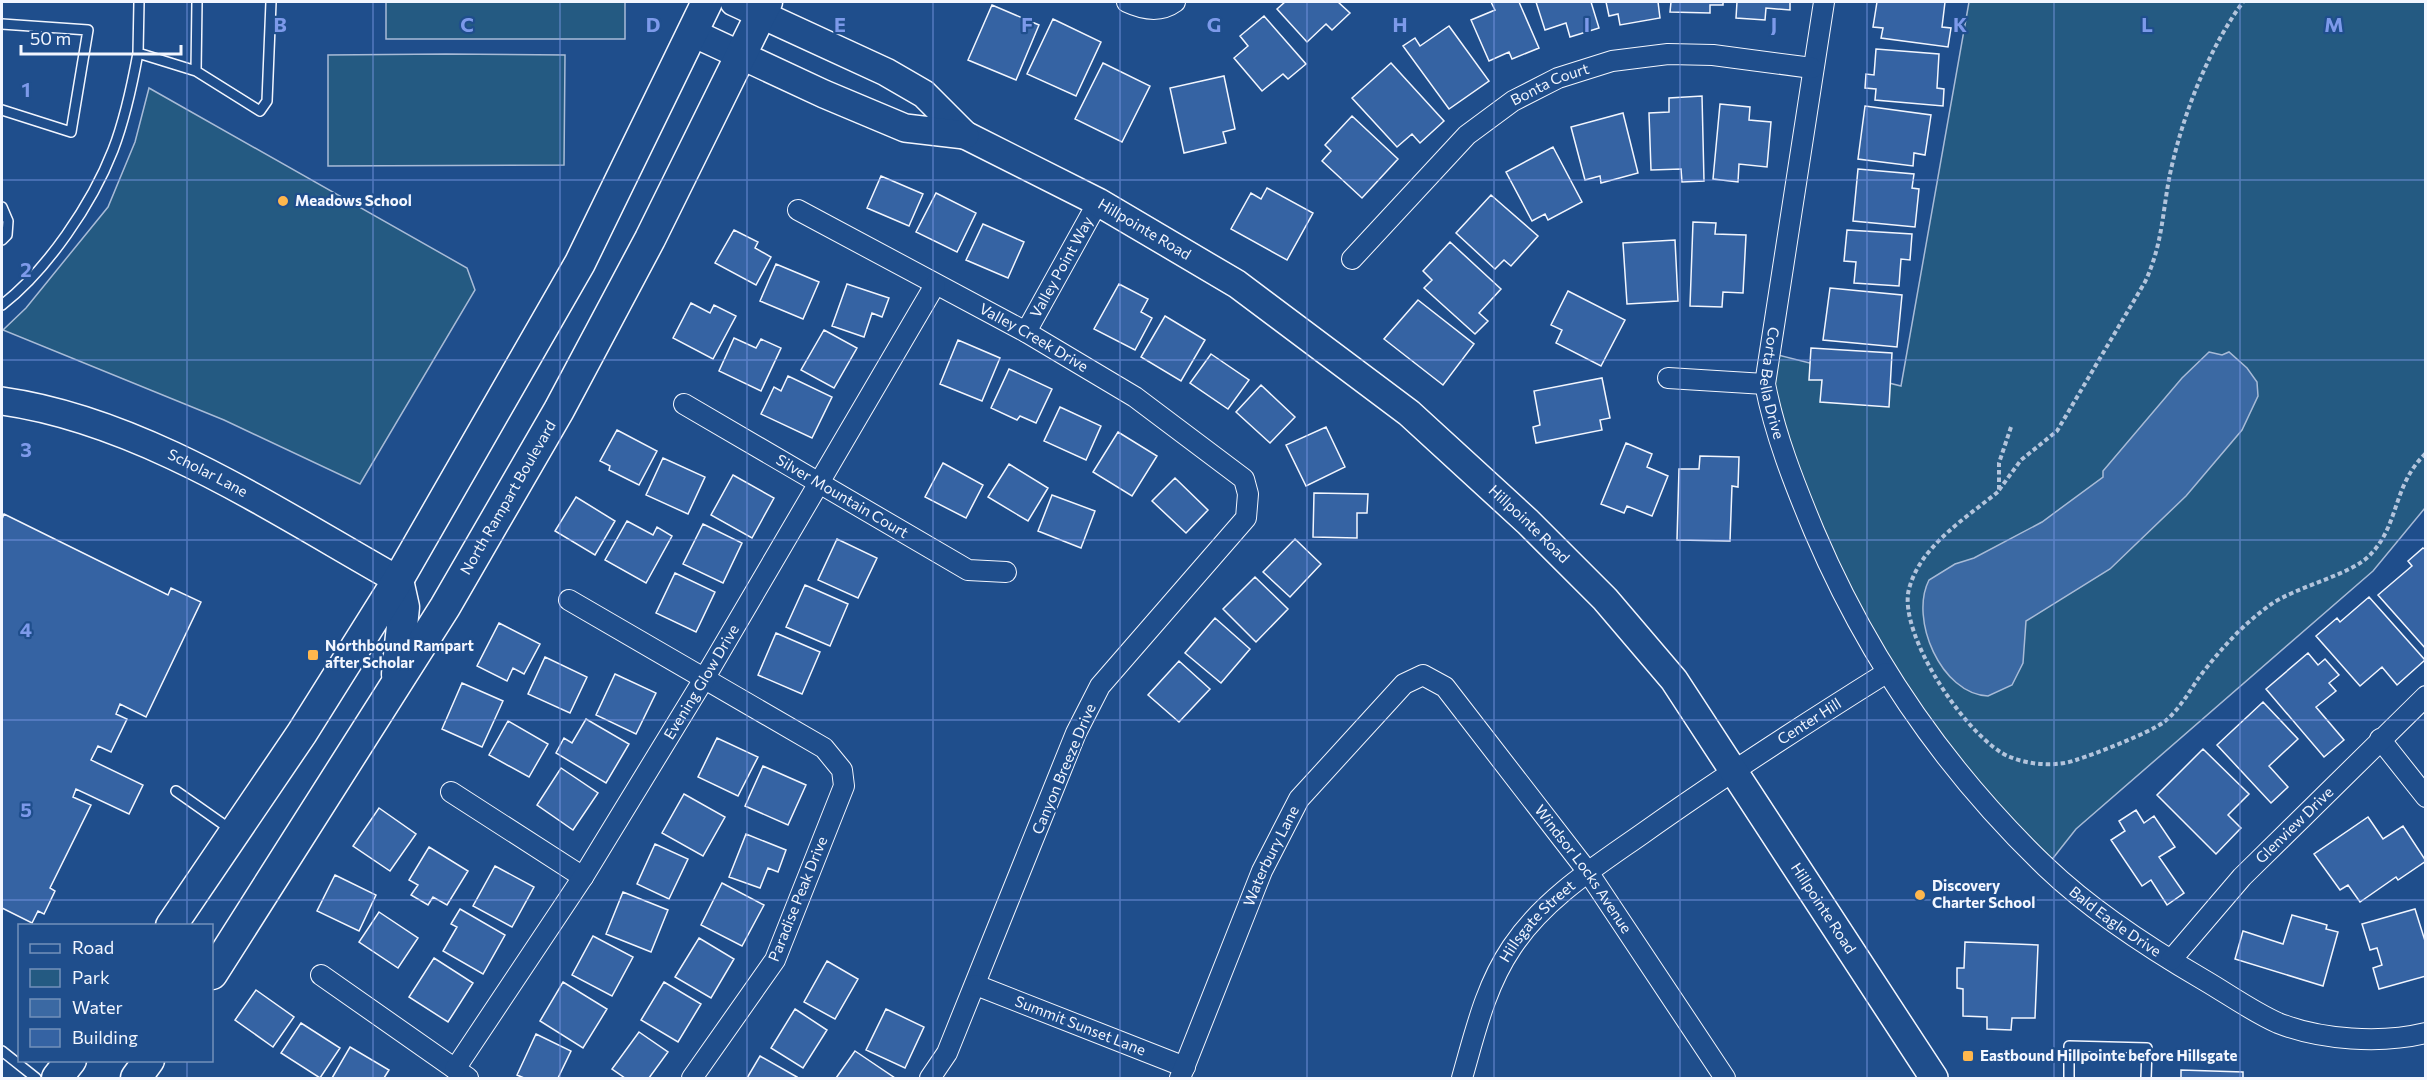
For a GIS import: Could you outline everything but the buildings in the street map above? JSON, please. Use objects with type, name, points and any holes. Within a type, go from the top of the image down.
[{"type":"main road","points":[[172,924],[302,732],[398,580],[580,263],[707,2]]},
{"type":"main road","name":"North Rampart Boulevard","points":[[213,972],[445,607],[559,410],[650,239],[764,8]]},
{"type":"main road","points":[[394,686],[402,642],[404,607],[398,580]]},
{"type":"main road","points":[[57,1078],[69,1062]]},
{"type":"main road","points":[[136,1078],[148,1062]]},
{"type":"street","name":"Hillpointe Road","points":[[734,2],[764,8],[886,72],[924,94],[965,135],[1098,202],[1238,284],[1408,413],[1528,522],[1605,599],[1674,680],[1934,1078]]},
{"type":"street","points":[[1127,2],[1141,9],[1167,5]]},
{"type":"street","name":"Corta Bella Drive","points":[[1824,2],[1812,68],[1789,240],[1766,384],[1772,418],[1796,490],[1833,574],[1886,673]]},
{"type":"street","name":"Hillpointe Road","points":[[693,33],[824,94],[905,128],[965,135]]},
{"type":"street","name":"Bonta Court","points":[[1352,258],[1467,135],[1513,101],[1558,78],[1612,61],[1668,54],[1713,55],[1812,68]]},
{"type":"street","name":"Valley Point Way","points":[[1026,332],[1098,202]]},
{"type":"street","name":"Valley Creek Drive","points":[[798,210],[1026,332],[1134,397],[1244,478],[1248,494]]},
{"type":"street","name":"Evening Glow Drive","points":[[461,1074],[704,679],[935,285]]},
{"type":"street","points":[[1668,378],[1766,384]]},
{"type":"street","name":"Scholar Lane","points":[[2,401],[23,404],[113,431],[206,472],[398,580]]},
{"type":"street","name":"Silver Mountain Court","points":[[684,404],[968,570],[1006,572]]},
{"type":"street","name":"Canyon Breeze Drive","points":[[930,1078],[948,1053],[1076,733],[1100,686],[1246,518],[1248,494]]},
{"type":"street","points":[[569,600],[704,679]]},
{"type":"street","name":"Center Hill","points":[[1734,769],[1886,673]]},
{"type":"street","name":"Bald Eagle Drive","points":[[1886,673],[1965,782],[2046,867],[2087,902],[2170,960],[2278,1023],[2344,1039],[2402,1038],[2426,1033]]},
{"type":"street","name":"Windsor Locks Avenue","points":[[1423,675],[1445,687],[1588,872],[1725,1078]]},
{"type":"street","name":"Waterbury Lane","points":[[1183,1073],[1262,871],[1299,799],[1404,684],[1423,675]]},
{"type":"street","name":"Paradise Peak Drive","points":[[692,1078],[775,960],[844,786],[842,770],[824,748],[704,679]]},
{"type":"street","name":"Glenview Drive","points":[[2170,960],[2242,877],[2426,696]]},
{"type":"street","points":[[2380,739],[2426,797]]},
{"type":"street","name":"Hillsgate Street","points":[[1461,1078],[1488,990],[1512,946],[1544,908],[1588,872],[1734,769]]},
{"type":"street","points":[[451,792],[583,877]]},
{"type":"street","points":[[321,975],[461,1074]]},
{"type":"street","name":"Summit Sunset Lane","points":[[976,985],[1183,1073]]},
{"type":"lane","points":[[2,305],[48,259],[83,207],[113,151],[130,94],[138,53],[139,2]]},
{"type":"lane","points":[[196,71],[197,2]]},
{"type":"lane","points":[[138,53],[196,71],[260,111],[267,101],[271,2]]},
{"type":"lane","points":[[2,24],[88,30],[71,132],[2,110]]},
{"type":"lane","points":[[2,207],[8,221],[7,235],[2,240]]},
{"type":"lane","points":[[176,791],[234,832]]},
{"type":"lane","points":[[2069,1078],[2069,1046],[2147,1048],[2146,1078]]},
{"type":"lane","points":[[2,1051],[36,1078]]},
{"type":"path","points":[[2243,2],[2215,50],[2186,115],[2173,161],[2159,249],[2145,282],[2057,431],[2021,460],[1999,491],[1938,541],[1924,558],[1909,589],[1907,602],[1910,620],[1922,655],[1934,676],[1975,728],[1992,745],[2008,756],[2028,762],[2061,764],[2162,723],[2182,702],[2221,650],[2266,607],[2285,594],[2346,570],[2369,556],[2383,539],[2406,477],[2426,453]]},
{"type":"path","points":[[1999,491],[1999,463],[2011,427]]},
{"type":"green space","points":[[386,2],[625,2],[625,39],[386,39]]},
{"type":"green space","points":[[1969,2],[2425,2],[2425,508],[2373,571],[2076,829],[2046,867],[1886,673],[1772,418],[1770,353],[1901,386]]},
{"type":"green space","points":[[328,55],[565,55],[564,165],[328,166]]},
{"type":"green space","points":[[149,88],[467,268],[475,290],[360,484],[224,420],[3,330],[26,308],[108,207],[135,142]]},
{"type":"water","points":[[2209,352],[2222,355],[2229,352],[2247,368],[2257,382],[2258,396],[2242,430],[2186,496],[2110,569],[2026,621],[2023,663],[2012,685],[1988,696],[1971,692],[1956,683],[1943,669],[1926,633],[1923,614],[1924,596],[1929,580],[1955,564],[1974,558],[2042,522],[2103,477],[2103,471],[2182,378]]},
{"type":"place","name":"Meadows School","points":[[283,201]]},
{"type":"place","name":"Northbound Rampart after Scholar","points":[[313,655]]},
{"type":"place","name":"Discovery Charter School","points":[[1920,895]]},
{"type":"place","name":"Eastbound Hillpointe before Hillsgate","points":[[1968,1056]]}]
